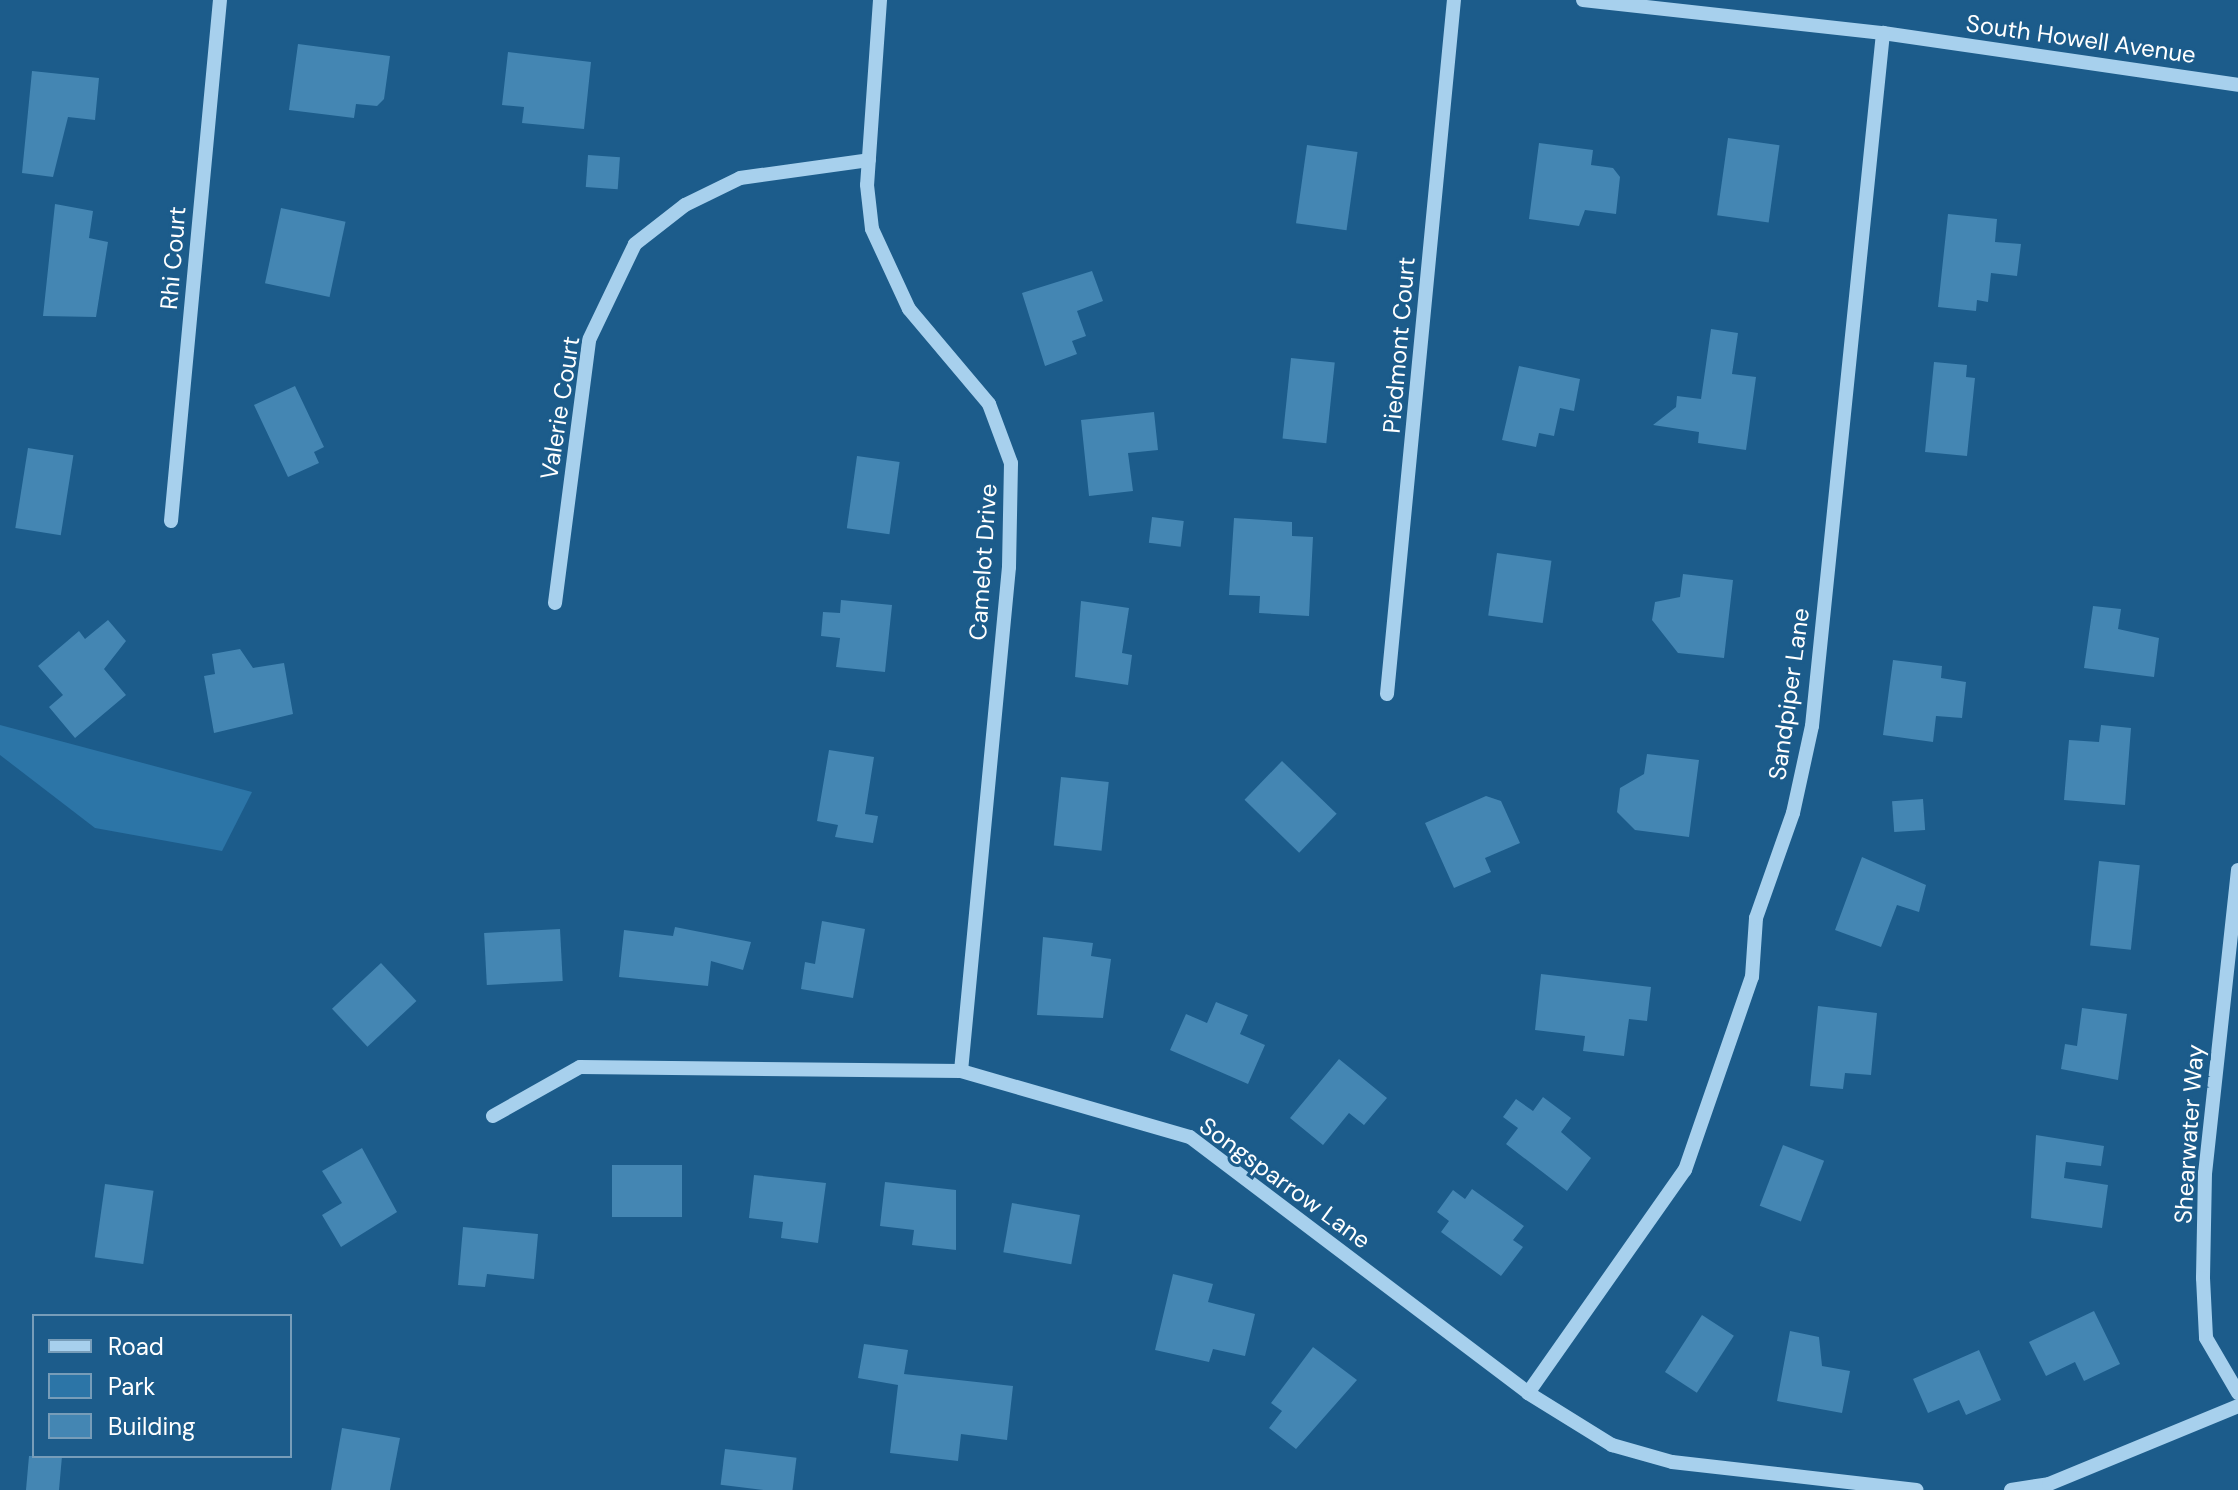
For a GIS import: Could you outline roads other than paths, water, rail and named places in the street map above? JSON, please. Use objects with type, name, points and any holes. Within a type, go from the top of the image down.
[{"type":"street","name":"Rhi Court","points":[[171,521],[220,0]]},
{"type":"street","name":"Camelot Drive","points":[[880,0],[869,160],[872,229],[885,267],[945,359],[989,404],[1011,463],[1009,567],[961,1071]]},
{"type":"street","name":"Piedmont Court","points":[[1387,694],[1454,0]]},
{"type":"street","name":"South Howell Avenue","points":[[1583,0],[1883,33],[2238,85]]},
{"type":"street","name":"Sandpiper Lane","points":[[1528,1393],[1685,1170],[1752,977],[1756,918],[1793,813],[1812,726],[1883,33]]},
{"type":"street","name":"Valerie Court","points":[[555,603],[589,340],[635,244],[685,205],[740,178],[869,160]]},
{"type":"street","name":"Shearwater Way","points":[[2238,870],[2207,1145],[2203,1278],[2206,1338],[2238,1393]]},
{"type":"street","name":"Songsparrow Lane","points":[[493,1116],[580,1067],[961,1071],[1190,1137],[1528,1393],[1612,1445],[1672,1462],[1916,1490]]},
{"type":"street","points":[[2011,1490],[2049,1484],[2238,1406]]}]
